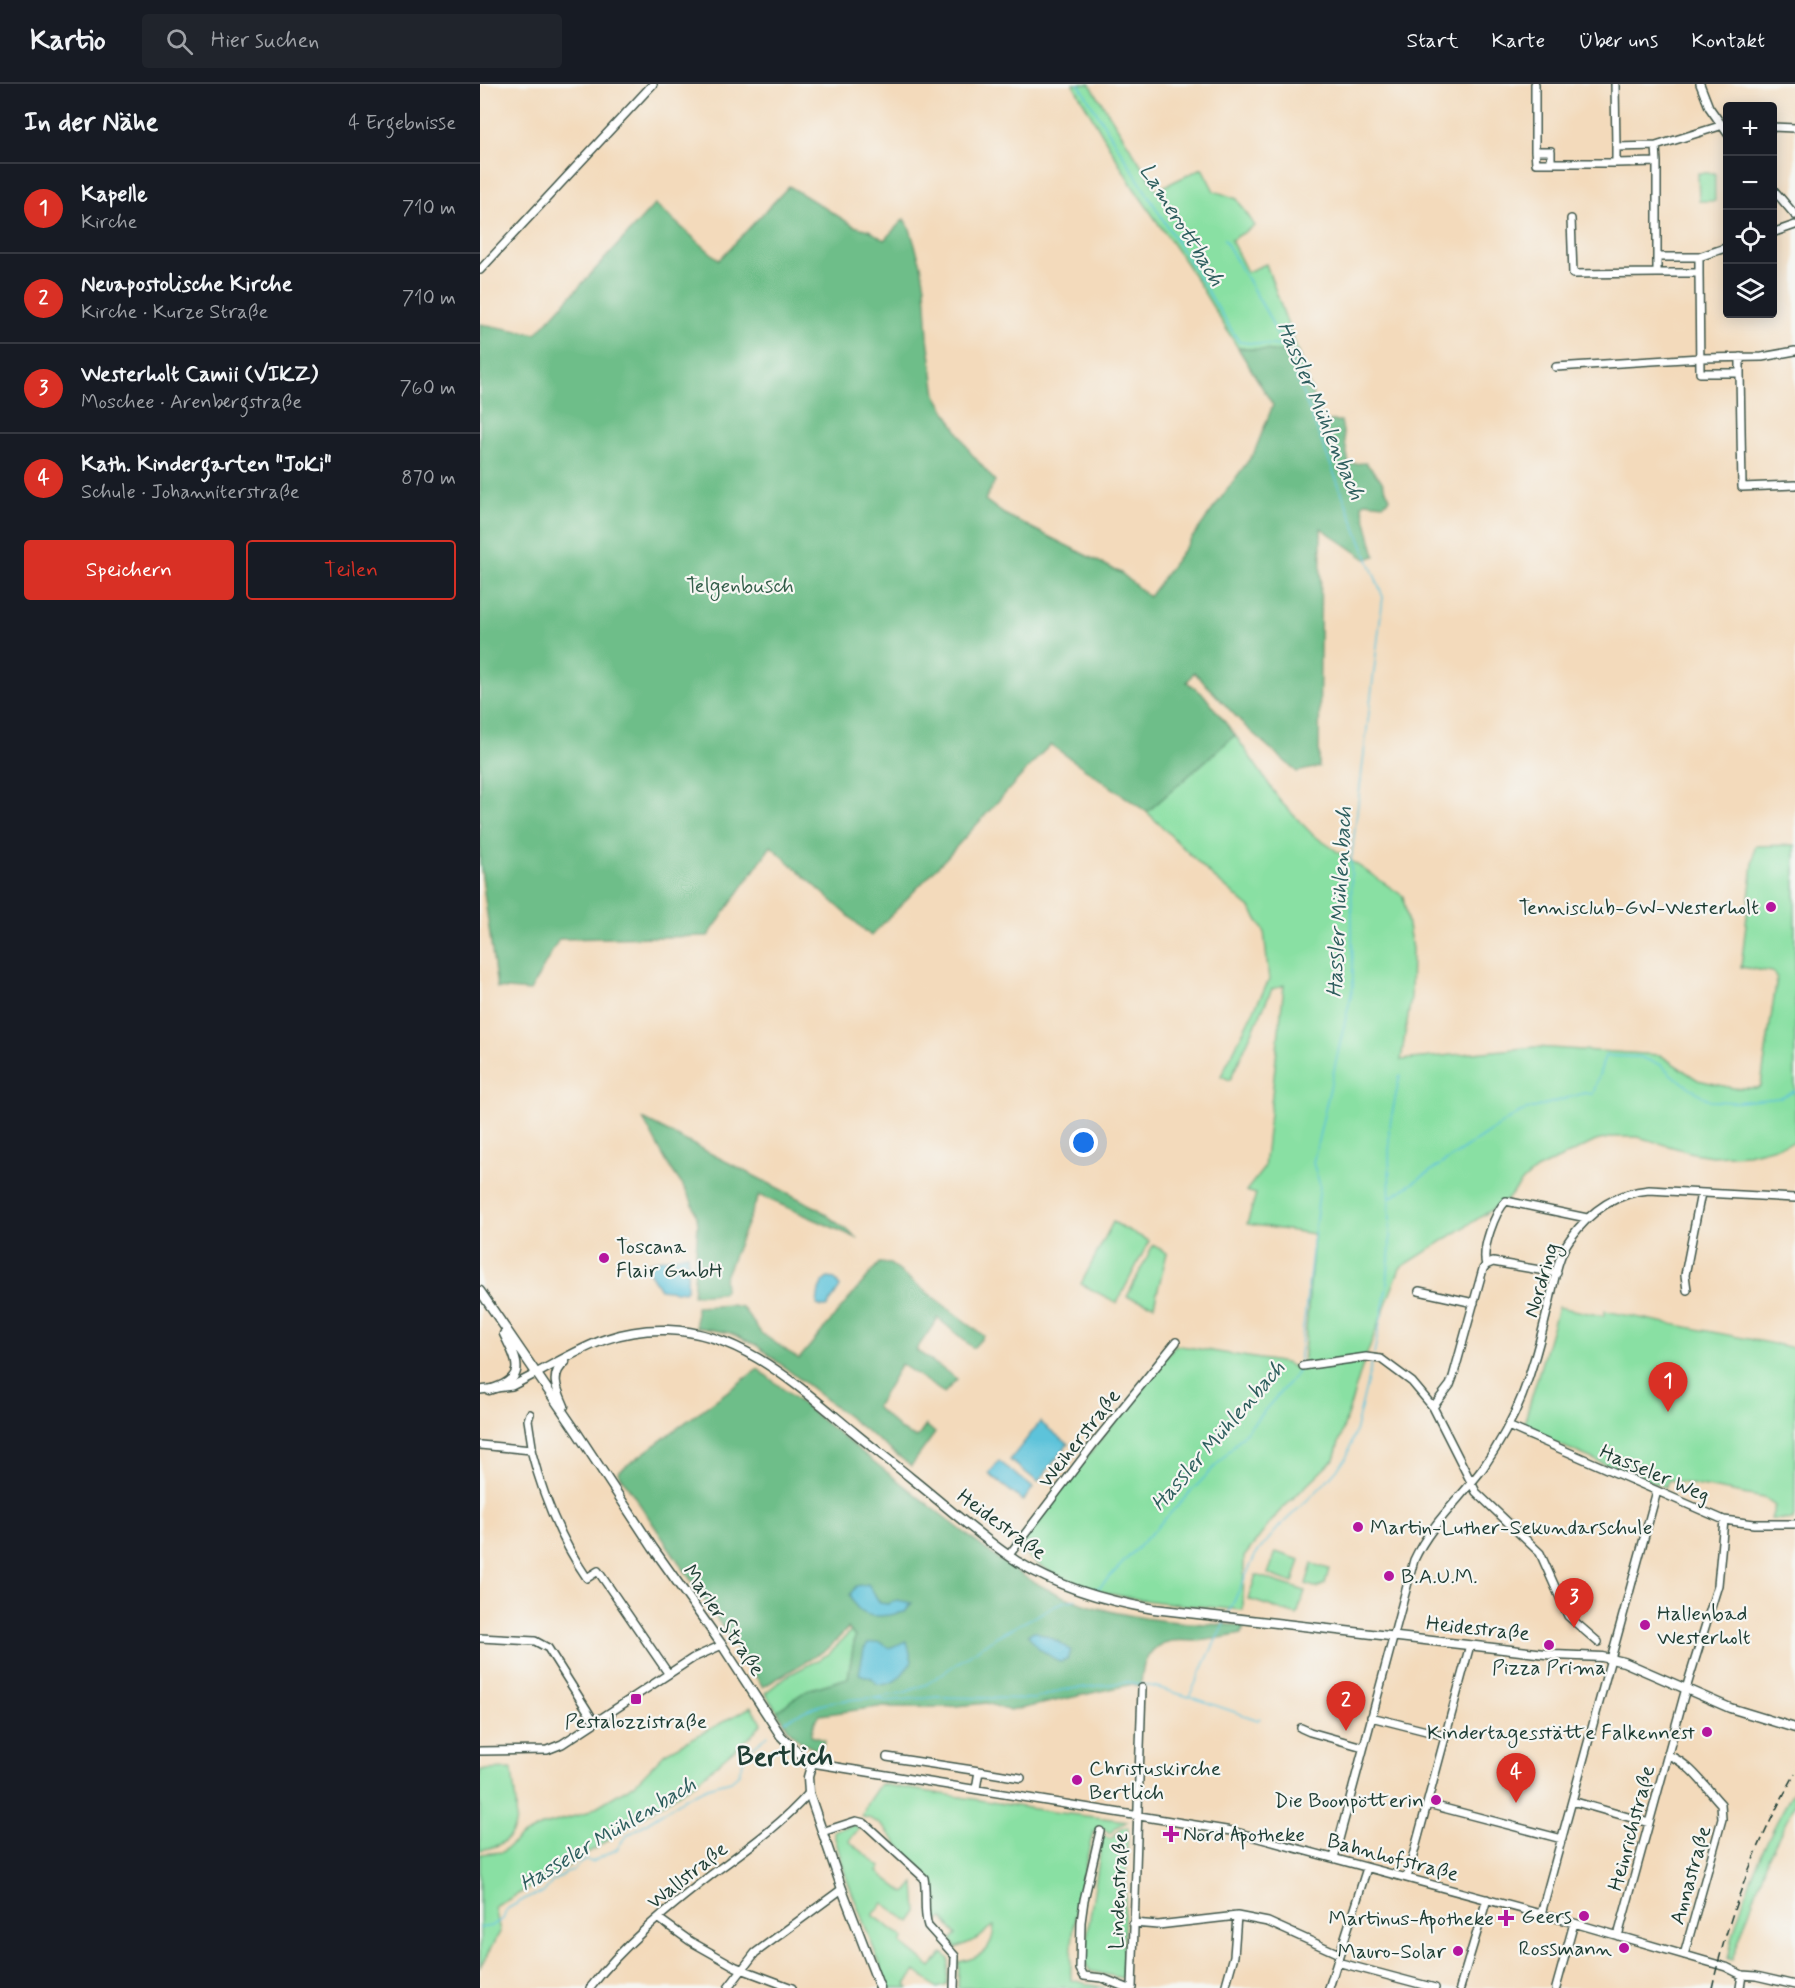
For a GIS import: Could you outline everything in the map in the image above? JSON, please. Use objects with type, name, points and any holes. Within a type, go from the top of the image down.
[{"type":"main road","name":"Marler Straße","points":[[480,1291],[648,1540],[722,1645],[781,1736],[800,1755],[812,1763]]},
{"type":"main road","points":[[484,1390],[506,1385],[513,1379],[518,1368],[500,1320]]},
{"type":"main road","name":"Heidestraße","points":[[537,1373],[589,1344],[616,1335],[669,1330],[713,1338],[740,1348],[762,1361],[813,1398],[1009,1555],[1059,1583],[1108,1600],[1154,1609],[1470,1645],[1611,1658],[1749,1714],[1795,1728]]},
{"type":"main road","points":[[576,1431],[557,1390],[555,1378],[559,1366],[589,1344]]},
{"type":"main road","points":[[812,1763],[808,1777],[809,1793],[842,1889],[880,1988]]},
{"type":"street","points":[[480,270],[653,84]]},
{"type":"street","points":[[1535,84],[1536,163],[1657,162]]},
{"type":"street","points":[[1615,84],[1616,163]]},
{"type":"street","points":[[1700,84],[1709,107],[1723,125]]},
{"type":"street","points":[[1616,147],[1656,146],[1723,126]]},
{"type":"street","points":[[1777,127],[1795,128]]},
{"type":"street","points":[[1656,146],[1658,273]]},
{"type":"street","points":[[1535,151],[1551,151],[1551,163]]},
{"type":"street","points":[[1777,193],[1795,215]]},
{"type":"street","points":[[1571,219],[1573,274],[1699,273]]},
{"type":"street","points":[[1777,232],[1795,225]]},
{"type":"street","points":[[1658,257],[1699,257],[1723,249]]},
{"type":"street","points":[[1699,257],[1700,374],[1740,373]]},
{"type":"street","points":[[1556,367],[1700,358],[1762,357],[1795,351]]},
{"type":"street","points":[[1740,357],[1742,487],[1795,485]]},
{"type":"street","name":"Nordring","points":[[1334,1858],[1411,1571],[1422,1544],[1494,1452],[1508,1426],[1535,1358],[1557,1273],[1568,1241],[1587,1218],[1608,1202],[1629,1194],[1649,1191],[1795,1198]]},
{"type":"street","points":[[1687,1290],[1685,1275],[1701,1193]]},
{"type":"street","points":[[1486,1264],[1484,1256],[1498,1210],[1506,1201],[1587,1218]]},
{"type":"street","points":[[1433,1407],[1450,1385],[1453,1377],[1486,1264],[1493,1262],[1557,1273]]},
{"type":"street","points":[[1419,1291],[1474,1303]]},
{"type":"street","name":"Weiherstraße","points":[[1009,1555],[1095,1442],[1176,1342]]},
{"type":"street","points":[[1303,1366],[1376,1357],[1412,1382],[1433,1407],[1476,1492],[1540,1553],[1568,1616],[1598,1642]]},
{"type":"street","points":[[484,1390],[512,1386],[537,1373]]},
{"type":"street","points":[[530,1414],[528,1420],[531,1450],[539,1481],[552,1517],[576,1563],[587,1578],[598,1571],[668,1673]]},
{"type":"street","name":"Hasseler Weg","points":[[1508,1426],[1725,1520],[1754,1524],[1795,1524]]},
{"type":"street","points":[[480,1445],[531,1450]]},
{"type":"street","points":[[1541,1914],[1657,1491]]},
{"type":"street","name":"Heinrichstraße","points":[[1618,1936],[1686,1689],[1718,1585],[1725,1520]]},
{"type":"street","points":[[480,1638],[542,1643],[548,1648],[594,1721]]},
{"type":"street","points":[[480,1751],[547,1750],[562,1744],[668,1673],[693,1658],[722,1645]]},
{"type":"street","points":[[1407,1878],[1470,1645]]},
{"type":"street","name":"Lindenstraße","points":[[1132,1988],[1142,1688]]},
{"type":"street","points":[[1371,1717],[1446,1736]]},
{"type":"street","points":[[1301,1728],[1363,1747]]},
{"type":"street","name":"Annastraße","points":[[1668,1755],[1689,1767],[1721,1804],[1723,1810],[1717,1841],[1684,1955]]},
{"type":"street","points":[[887,1757],[1021,1778]]},
{"type":"street","name":"Bahnhofstraße","points":[[812,1763],[1232,1831],[1574,1923],[1726,1967],[1742,1975],[1795,1985]]},
{"type":"street","points":[[976,1790],[979,1771]]},
{"type":"street","name":"Wallstraße","points":[[590,1988],[622,1952],[658,1918],[764,1837],[809,1793]]},
{"type":"street","points":[[1572,1801],[1649,1823]]},
{"type":"street","points":[[1428,1804],[1562,1839]]},
{"type":"street","points":[[822,1832],[856,1821],[864,1823],[924,1878],[928,1926],[955,1956],[954,1988]]},
{"type":"street","points":[[1100,1831],[1084,1900],[1080,1969],[1084,1976],[1101,1978],[1126,1988]]},
{"type":"street","points":[[1329,1988],[1367,1868]]},
{"type":"street","points":[[728,1988],[755,1953],[842,1889]]},
{"type":"street","points":[[1460,1988],[1487,1899]]},
{"type":"street","points":[[1133,1923],[1158,1925],[1237,1916],[1268,1922],[1338,1958],[1435,1988]]},
{"type":"street","points":[[1225,1988],[1234,1956],[1237,1916]]},
{"type":"street","points":[[658,1918],[690,1941],[742,1968],[792,1988]]},
{"type":"street","points":[[1556,1988],[1574,1923]]},
{"type":"street","points":[[1740,1988],[1742,1975]]},
{"type":"green space","points":[[1073,84],[1090,84],[1157,190],[1202,168],[1214,191],[1237,199],[1255,226],[1231,240],[1247,272],[1266,264],[1298,353],[1238,348],[1188,266],[1133,187]]},
{"type":"green space","points":[[1698,173],[1715,173],[1715,201],[1699,201]]},
{"type":"green space","name":"Telgenbusch","points":[[789,186],[854,226],[869,230],[884,240],[904,219],[910,229],[925,287],[928,338],[936,395],[970,452],[995,481],[985,500],[1004,514],[1121,573],[1149,597],[1254,453],[1273,405],[1238,348],[1298,353],[1322,421],[1341,421],[1349,464],[1366,463],[1381,480],[1390,498],[1384,504],[1365,502],[1362,505],[1375,556],[1366,559],[1321,528],[1319,767],[1297,772],[1247,728],[1194,672],[1187,682],[1204,695],[1235,735],[1147,812],[1051,745],[871,936],[771,846],[708,936],[559,939],[530,991],[497,988],[480,862],[480,324],[536,334],[655,204],[719,260]]},
{"type":"green space","points":[[1235,735],[1281,802],[1313,835],[1403,896],[1412,949],[1411,997],[1401,1060],[1535,1047],[1660,1055],[1698,1080],[1732,1088],[1758,1088],[1761,1085],[1777,977],[1772,972],[1741,967],[1755,846],[1795,845],[1795,1142],[1748,1154],[1712,1156],[1693,1153],[1638,1137],[1613,1137],[1596,1141],[1536,1170],[1506,1201],[1400,1268],[1363,1364],[1334,1459],[1278,1513],[1244,1557],[1243,1610],[1155,1602],[1097,1590],[1070,1581],[1044,1568],[1020,1551],[1019,1543],[1175,1345],[1285,1363],[1294,1367],[1303,1366],[1314,1234],[1247,1224],[1256,1194],[1246,1191],[1264,1168],[1284,985],[1272,989],[1230,1080],[1221,1076],[1269,980],[1264,931],[1251,909],[1211,875],[1147,812]]},
{"type":"green space","points":[[643,1119],[817,1208],[859,1239],[759,1195],[724,1279],[725,1288],[722,1293],[693,1295],[698,1224],[694,1206]]},
{"type":"green space","points":[[1113,1222],[1149,1241],[1117,1303],[1081,1284]]},
{"type":"green space","points":[[1153,1245],[1167,1253],[1154,1305],[1127,1297]]},
{"type":"green space","points":[[879,1263],[890,1264],[984,1336],[973,1348],[938,1318],[916,1350],[957,1379],[944,1393],[901,1364],[876,1407],[902,1431],[917,1438],[926,1425],[935,1433],[911,1466],[756,1345],[730,1333],[696,1327],[696,1307],[731,1305],[742,1307],[761,1333],[799,1359]]},
{"type":"green space","points":[[1558,1307],[1603,1316],[1605,1311],[1795,1348],[1795,1511],[1793,1520],[1771,1519],[1775,1506],[1764,1498],[1669,1480],[1665,1487],[1628,1474],[1529,1432],[1524,1426],[1525,1420]]},
{"type":"green space","points":[[758,1369],[987,1551],[1044,1588],[1081,1603],[1127,1615],[1197,1624],[1244,1625],[1242,1634],[1207,1640],[1163,1643],[1151,1652],[1144,1664],[1141,1687],[1133,1684],[1010,1711],[987,1703],[946,1707],[878,1707],[820,1715],[815,1721],[811,1736],[825,1740],[820,1751],[805,1744],[790,1731],[777,1711],[807,1690],[848,1678],[855,1637],[848,1628],[829,1648],[763,1687],[618,1472]]},
{"type":"green space","points":[[1276,1552],[1300,1560],[1293,1583],[1268,1574]]},
{"type":"green space","points":[[1312,1564],[1329,1569],[1325,1584],[1317,1588],[1306,1584]]},
{"type":"green space","points":[[1256,1575],[1305,1591],[1297,1615],[1248,1599]]},
{"type":"green space","points":[[851,1631],[855,1637],[848,1678],[807,1690],[777,1711],[765,1693],[787,1676],[829,1654]]},
{"type":"green space","points":[[751,1707],[762,1723],[752,1735],[693,1784],[568,1866],[495,1907],[500,1932],[480,1967],[480,1854],[502,1852],[520,1837],[544,1825],[586,1813],[635,1784],[665,1753]]},
{"type":"green space","points":[[512,1769],[516,1808],[513,1830],[507,1839],[496,1846],[480,1850],[480,1770]]},
{"type":"green space","points":[[880,1784],[1053,1812],[1128,1821],[1115,1828],[1110,1834],[1101,1828],[1093,1832],[1074,1924],[1071,1980],[1105,1988],[958,1988],[959,1962],[974,1958],[984,1951],[991,1941],[994,1926],[979,1938],[956,1948],[951,1941],[956,1935],[943,1918],[938,1920],[931,1915],[932,1891],[928,1877],[881,1825],[862,1817],[867,1803]]},
{"type":"green space","points":[[1795,1788],[1795,1804],[1768,1858],[1732,1960],[1728,1959],[1739,1915],[1754,1871],[1773,1828]]},
{"type":"green space","points":[[855,1824],[859,1828],[849,1841],[881,1867],[878,1872],[905,1893],[915,1883],[917,1912],[910,1922],[883,1903],[873,1915],[904,1938],[901,1943],[931,1967],[943,1953],[949,1959],[947,1985],[937,1988],[916,1971],[906,1984],[909,1988],[889,1988],[846,1877],[833,1831]]},
{"type":"green space","points":[[1128,1827],[1122,1978],[1090,1971],[1085,1963],[1102,1835],[1111,1839],[1122,1828]]},
{"type":"water","points":[[688,1254],[687,1289],[684,1292],[660,1289],[646,1264]]},
{"type":"water","points":[[828,1278],[835,1279],[840,1287],[827,1307],[822,1307],[817,1305],[819,1293],[823,1282]]},
{"type":"water","points":[[1040,1422],[1068,1444],[1038,1482],[1010,1460]]},
{"type":"water","points":[[999,1461],[1033,1488],[1023,1501],[989,1474]]},
{"type":"water","points":[[868,1584],[880,1603],[888,1604],[897,1600],[912,1603],[905,1612],[880,1616],[866,1614],[854,1604],[850,1595],[856,1586]]},
{"type":"water","points":[[1033,1631],[1068,1648],[1071,1651],[1067,1660],[1059,1662],[1037,1647],[1028,1635]]},
{"type":"water","points":[[907,1641],[912,1661],[902,1675],[894,1681],[889,1684],[877,1684],[872,1678],[859,1674],[864,1649],[868,1643],[880,1642],[889,1648]]},
{"type":"waterway","name":"Lamerottbach","points":[[1079,84],[1239,342],[1281,346]]},
{"type":"waterway","name":"Hassler Mühlenbach","points":[[1095,1589],[1100,1587],[1224,1457],[1298,1372],[1320,1185],[1313,1163],[1353,986],[1351,861],[1383,597],[1289,359],[1268,315],[1224,239]]},
{"type":"waterway","points":[[1390,1198],[1520,1112],[1584,1093],[1593,1094],[1605,1056],[1640,1057],[1661,1065],[1710,1101],[1738,1102],[1779,1098],[1795,1091]]},
{"type":"waterway","points":[[1374,1354],[1387,1286],[1390,1246],[1389,1129],[1400,1075]]},
{"type":"waterway","points":[[1228,1614],[1256,1554],[1280,1526],[1322,1486],[1346,1459],[1372,1362]]},
{"type":"waterway","name":"Hassler Mühlenbach","points":[[876,1698],[903,1693],[927,1684],[997,1636],[1063,1602],[1077,1599]]},
{"type":"waterway","points":[[873,1698],[886,1701],[939,1697],[1034,1699],[1062,1690],[1128,1682],[1156,1687],[1189,1697],[1225,1621]]},
{"type":"waterway","points":[[1191,1697],[1258,1720],[1260,1718]]},
{"type":"waterway","name":"Hassler Mühlenbach","points":[[785,1721],[826,1703],[871,1698]]},
{"type":"waterway","name":"Hasseler Mühlenbach","points":[[480,1928],[491,1926],[503,1919],[507,1909],[530,1896],[543,1893],[553,1881],[573,1871],[580,1863],[586,1860],[592,1862],[617,1849],[625,1837],[687,1797],[708,1787],[731,1781],[738,1775],[747,1752],[768,1735]]},
{"type":"railway","points":[[1712,1988],[1727,1932],[1746,1878],[1768,1825],[1795,1774]]},
{"type":"place","name":"Tennisclub-GW-Westerholt","points":[[1771,907]]},
{"type":"place","name":"Toscana Flair GmbH","points":[[604,1258]]},
{"type":"place","name":"Kapelle","points":[[1668,1412]]},
{"type":"place","name":"Martin-Luther-Sekundarschule","points":[[1358,1527]]},
{"type":"place","name":"B.A.U.M.","points":[[1389,1576]]},
{"type":"place","name":"Hallenbad Westerholt","points":[[1645,1625]]},
{"type":"place","name":"Westerholt Camii (VIKZ)","points":[[1574,1628]]},
{"type":"place","name":"Pizza Prima","points":[[1549,1645]]},
{"type":"place","name":"Pestalozzistraße","points":[[636,1699]]},
{"type":"place","name":"Neuapostolische Kirche","points":[[1346,1731]]},
{"type":"place","name":"Kindertagesstätte Falkennest","points":[[1707,1732]]},
{"type":"place","name":"Christuskirche Bertlich","points":[[1077,1780]]},
{"type":"place","name":"Die Boonpötterin","points":[[1436,1800]]},
{"type":"place","name":"Kath. Kindergarten \"JoKi\"","points":[[1516,1803]]},
{"type":"place","name":"Nord Apotheke","points":[[1171,1834]]},
{"type":"place","name":"Geers","points":[[1584,1916]]},
{"type":"place","name":"Martinus-Apotheke","points":[[1506,1918]]},
{"type":"place","name":"Rossmann","points":[[1624,1948]]},
{"type":"place","name":"Mauro-Solar","points":[[1458,1951]]},
{"type":"district","name":"Bertlich","points":[[785,1756]]}]
